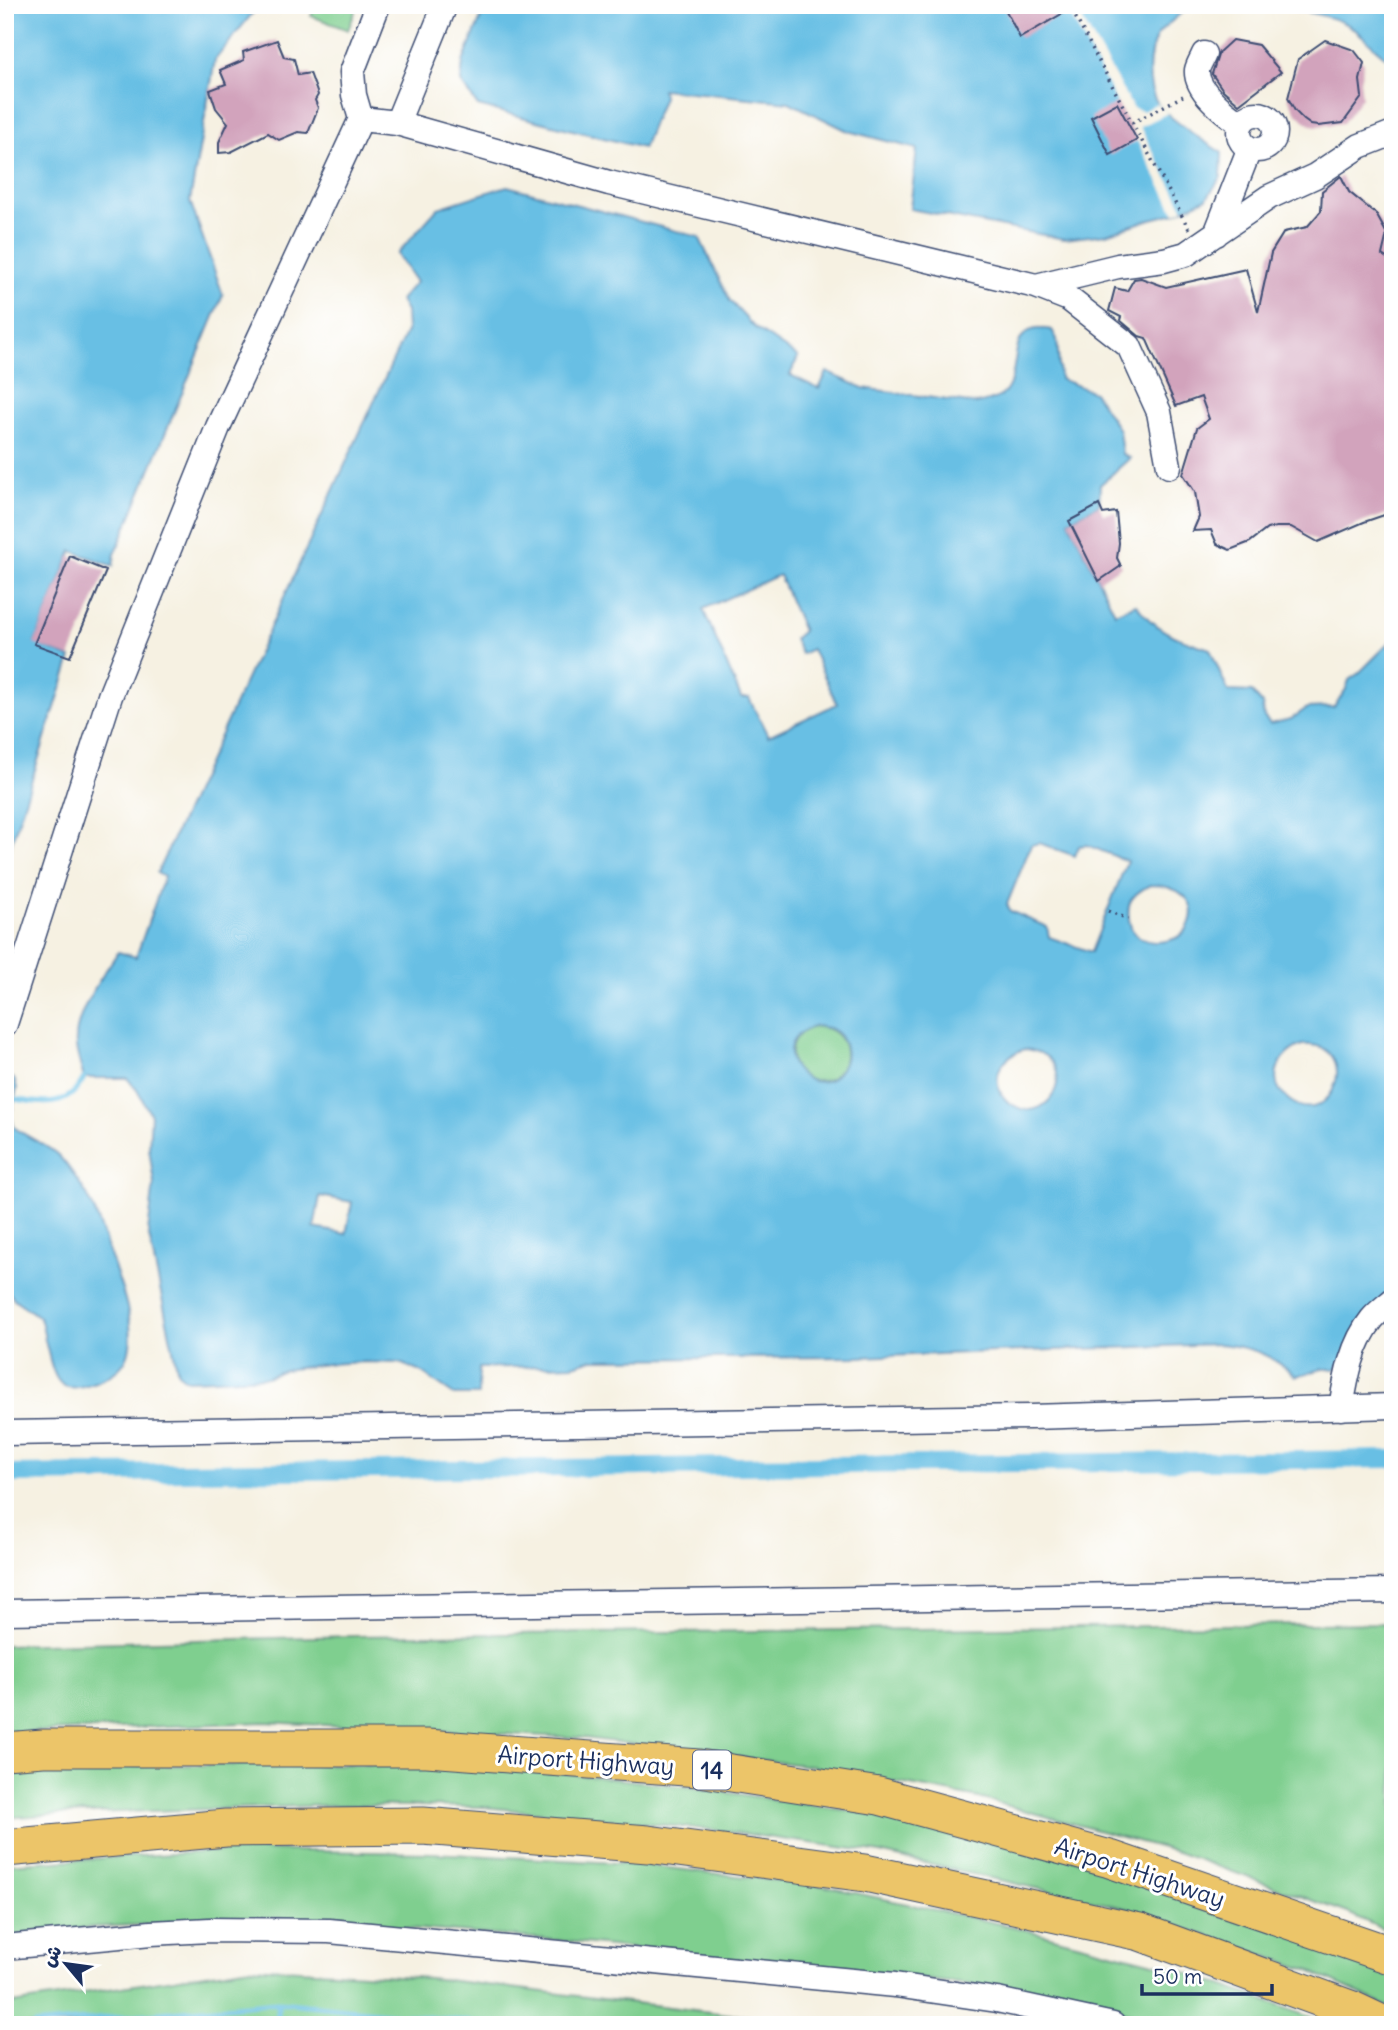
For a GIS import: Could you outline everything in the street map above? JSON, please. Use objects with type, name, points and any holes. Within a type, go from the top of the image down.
[{"type":"highway","name":"Airport Highway","points":[[5,1751],[56,1748],[427,1748],[699,1768],[879,1796],[1110,1859],[1393,1956]]},
{"type":"highway","points":[[5,1848],[226,1828],[410,1826],[648,1844],[865,1872],[1140,1932],[1350,2009],[1384,2025]]},
{"type":"street","points":[[5,1024],[110,696],[218,427],[360,119],[352,72],[377,5]]},
{"type":"street","points":[[397,123],[445,5]]},
{"type":"street","points":[[1204,54],[1197,72],[1201,87],[1227,114],[1240,122]]},
{"type":"street","points":[[1252,114],[1267,116],[1276,127],[1274,142],[1262,151],[1249,150],[1238,137],[1240,122],[1252,114]]},
{"type":"street","points":[[360,119],[397,123],[609,183],[1036,286],[1069,299],[1129,346],[1159,412],[1169,466]]},
{"type":"street","points":[[1036,286],[1118,265],[1164,260],[1186,254],[1269,197],[1315,176],[1360,146],[1393,133]]},
{"type":"street","points":[[1207,240],[1249,150]]},
{"type":"street","points":[[1341,1408],[1348,1370],[1360,1339],[1373,1319],[1393,1300]]},
{"type":"street","points":[[5,1433],[1031,1418],[1393,1406]]},
{"type":"street","points":[[5,1612],[1393,1591]]},
{"type":"street","points":[[5,1947],[187,1931],[329,1931],[895,1985],[997,2000],[1113,2025]]},
{"type":"path","points":[[1069,5],[1132,123],[1207,240]]},
{"type":"path","points":[[1132,123],[1201,87]]},
{"type":"path","points":[[1108,911],[1128,919]]},
{"type":"green space","points":[[315,5],[358,5],[348,30],[311,16]]},
{"type":"green space","points":[[823,1027],[833,1031],[841,1039],[845,1054],[841,1069],[833,1077],[813,1081],[803,1077],[795,1069],[791,1049],[795,1039],[803,1031]]},
{"type":"green space","points":[[1393,1623],[1393,1934],[1348,1913],[1177,1852],[979,1798],[810,1766],[584,1738],[264,1722],[5,1733],[5,1645],[354,1636]]},
{"type":"green space","points":[[347,1764],[544,1771],[690,1787],[925,1822],[1071,1858],[1321,1944],[1393,1975],[1393,2009],[1308,1970],[1129,1909],[875,1852],[724,1831],[484,1807],[337,1805],[5,1818],[5,1769]]},
{"type":"green space","points":[[240,1850],[432,1853],[634,1864],[823,1886],[1015,1927],[1177,1969],[1332,2025],[1173,2025],[1069,1998],[1002,1988],[545,1939],[279,1918],[95,1927],[5,1937],[5,1864]]},
{"type":"green space","points":[[251,1967],[429,1978],[817,2025],[5,2025],[5,2005]]},
{"type":"water","points":[[5,5],[259,5],[215,60],[190,201],[223,295],[115,554],[113,566],[72,551],[35,643],[71,658],[5,863]]},
{"type":"water","points":[[486,5],[1194,5],[1174,19],[1157,36],[1151,52],[1151,88],[1163,110],[1222,153],[1221,177],[1207,198],[1175,213],[1106,234],[1064,239],[910,209],[917,149],[848,131],[789,102],[662,89],[663,97],[643,148],[478,106],[461,82],[463,62]]},
{"type":"water","points":[[1267,5],[1393,5],[1393,61],[1359,32],[1338,20]]},
{"type":"water","points":[[507,186],[699,237],[730,301],[754,327],[798,357],[790,375],[819,389],[827,372],[863,388],[976,404],[986,402],[1002,395],[1009,387],[1016,352],[1026,333],[1036,329],[1052,330],[1057,339],[1060,379],[1094,392],[1119,430],[1122,454],[1130,458],[1100,485],[1099,505],[1069,521],[1115,613],[1136,604],[1151,622],[1160,628],[1178,638],[1210,649],[1228,691],[1252,692],[1262,704],[1264,717],[1270,724],[1291,719],[1307,708],[1334,707],[1349,680],[1393,639],[1393,1293],[1336,1369],[1323,1369],[1296,1376],[1261,1353],[1220,1344],[858,1357],[593,1359],[573,1365],[479,1368],[478,1395],[454,1395],[419,1371],[400,1363],[326,1364],[284,1370],[267,1377],[187,1380],[178,1373],[148,1232],[154,1183],[149,1148],[151,1115],[127,1078],[84,1078],[78,1058],[76,1034],[90,996],[118,952],[136,957],[164,877],[157,873],[407,330],[406,312],[400,300],[416,282],[397,254],[438,208]],"holes":[[[779,575],[803,631],[794,639],[801,654],[812,649],[837,704],[768,736],[749,698],[741,698],[703,609]],[[1039,843],[1075,856],[1079,846],[1087,845],[1127,861],[1091,952],[1049,937],[1047,927],[1010,911],[1007,904],[1031,845]],[[1150,885],[1168,887],[1183,895],[1191,908],[1188,927],[1179,936],[1166,941],[1145,940],[1137,936],[1130,926],[1128,910],[1131,900]],[[815,1026],[829,1028],[842,1040],[844,1062],[831,1079],[819,1082],[806,1078],[797,1070],[791,1059],[791,1047],[798,1035]],[[1302,1045],[1321,1048],[1332,1057],[1337,1070],[1335,1084],[1329,1096],[1318,1105],[1305,1107],[1289,1100],[1282,1093],[1276,1077],[1286,1055]],[[1025,1049],[1043,1054],[1053,1064],[1057,1076],[1056,1089],[1050,1100],[1040,1107],[1027,1110],[1013,1105],[1000,1092],[1000,1069],[1013,1055]],[[320,1196],[352,1202],[346,1234],[314,1228]]]},
{"type":"water","points":[[5,1074],[14,1079],[17,1088],[11,1115],[14,1127],[59,1156],[81,1185],[96,1214],[124,1297],[131,1334],[127,1357],[115,1372],[89,1384],[68,1387],[61,1384],[52,1368],[40,1319],[10,1295],[5,1281],[8,1212],[5,1197]]},
{"type":"pier","points":[[1065,5],[1074,5],[1133,108],[1143,111],[1157,103],[1168,113],[1140,127],[1184,209],[1175,213],[1137,141],[1110,155],[1091,117],[1117,103]]},
{"type":"building","points":[[1003,5],[1077,5],[1020,38]]},
{"type":"building","points":[[277,40],[284,57],[294,59],[298,75],[310,73],[318,95],[315,100],[318,108],[308,133],[298,132],[279,140],[268,133],[231,152],[219,153],[219,142],[228,123],[216,108],[210,90],[226,84],[220,70],[244,60],[243,52]]},
{"type":"building","points":[[1232,40],[1258,45],[1281,72],[1239,104],[1223,90],[1212,74],[1219,52]]},
{"type":"building","points":[[1325,40],[1354,50],[1364,63],[1360,80],[1362,97],[1343,123],[1318,126],[1304,120],[1288,98],[1298,59]]},
{"type":"building","points":[[1117,103],[1137,140],[1110,155],[1091,117]]},
{"type":"building","points":[[1341,176],[1349,192],[1376,214],[1387,234],[1382,255],[1393,262],[1393,512],[1318,542],[1291,527],[1276,527],[1267,529],[1250,542],[1230,550],[1217,544],[1211,530],[1193,531],[1199,517],[1195,492],[1183,474],[1197,428],[1209,419],[1201,397],[1176,406],[1146,338],[1139,336],[1120,320],[1121,317],[1109,311],[1115,288],[1127,291],[1134,279],[1141,278],[1166,287],[1246,269],[1258,312],[1271,253],[1284,232],[1307,227],[1321,211],[1322,191]]},
{"type":"building","points":[[1099,505],[1103,514],[1116,512],[1119,543],[1117,558],[1121,566],[1099,581],[1069,521]]},
{"type":"building","points":[[70,556],[106,571],[70,657],[34,644]]},
{"type":"waterway","points":[[15,1099],[45,1103],[63,1100],[78,1088],[84,1078]]},
{"type":"waterway","points":[[5,1474],[1393,1459]]},
{"type":"waterway","points":[[278,2002],[278,2025]]},
{"type":"waterway","points":[[34,2025],[278,2002],[501,2025]]}]
